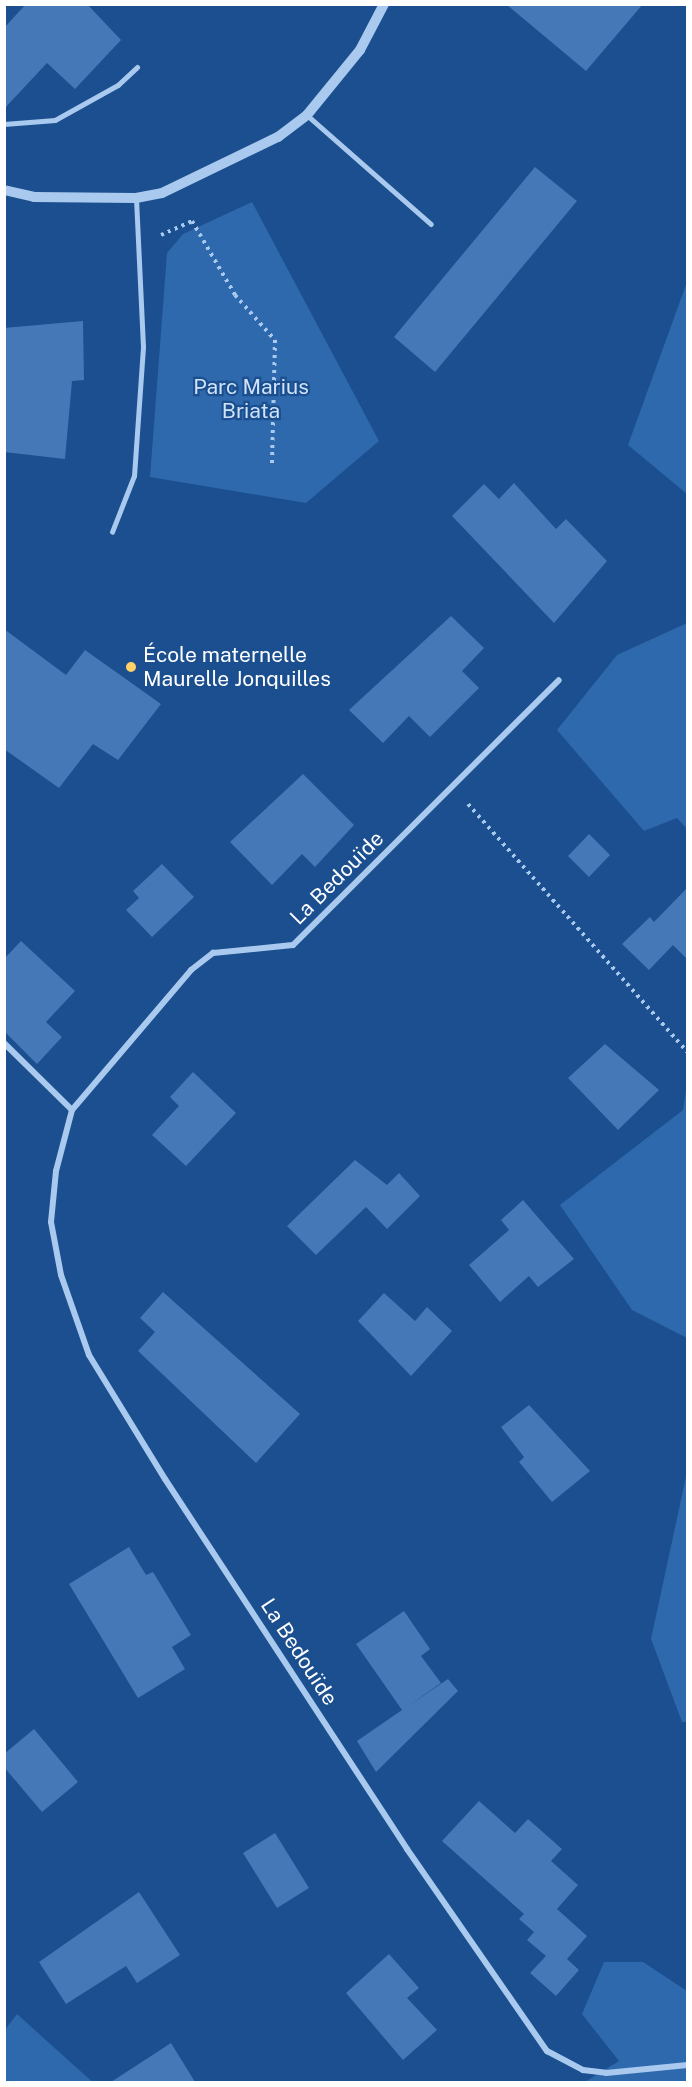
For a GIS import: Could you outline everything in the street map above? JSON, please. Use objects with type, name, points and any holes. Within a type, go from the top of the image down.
[{"type":"street","points":[[4,190],[34,197],[136,198],[162,193],[225,162],[307,115],[360,50],[384,4]]},
{"type":"street","name":"La Bedouïde","points":[[559,680],[293,945],[213,953],[191,970],[72,1110],[56,1171],[51,1222],[61,1275],[89,1355],[165,1479],[407,1849],[547,2051],[583,2070],[606,2073],[687,2065]]},
{"type":"street","points":[[4,1043],[72,1110]]},
{"type":"lane","points":[[4,124],[55,120],[118,85],[137,67]]},
{"type":"lane","points":[[307,115],[431,224]]},
{"type":"lane","points":[[112,532],[134,476],[143,347],[136,254],[136,198]]},
{"type":"path","points":[[136,254],[169,229],[192,221],[235,295],[275,340],[272,465]]},
{"type":"path","points":[[452,786],[618,980],[647,1005],[687,1053]]},
{"type":"green space","name":"Parc Marius Briata","points":[[252,202],[379,441],[306,503],[150,477],[167,253],[183,234]]},
{"type":"green space","points":[[687,282],[688,494],[628,445]]},
{"type":"green space","points":[[687,623],[687,829],[677,818],[644,831],[557,730],[617,655]]},
{"type":"green space","points":[[687,1084],[687,1338],[632,1310],[560,1205],[683,1110]]},
{"type":"green space","points":[[687,1472],[688,1722],[682,1722],[651,1639]]},
{"type":"green space","points":[[604,1962],[643,1962],[687,1991],[687,2082],[585,2082],[619,2061],[582,2014]]},
{"type":"green space","points":[[17,2014],[93,2082],[5,2082],[5,2030]]},
{"type":"building","points":[[26,4],[87,4],[121,40],[75,89],[47,63],[4,109],[4,28]]},
{"type":"building","points":[[506,4],[643,4],[586,71]]},
{"type":"building","points":[[535,167],[577,201],[435,372],[394,337]]},
{"type":"building","points":[[83,321],[84,380],[72,381],[65,459],[4,452],[4,328]]},
{"type":"building","points":[[514,483],[556,529],[566,519],[607,561],[554,623],[452,516],[484,484],[499,499]]},
{"type":"building","points":[[451,616],[484,648],[462,671],[479,688],[430,737],[409,716],[383,743],[349,710]]},
{"type":"building","points":[[4,629],[66,675],[85,650],[161,704],[118,760],[93,744],[59,788],[4,749]]},
{"type":"building","points":[[303,774],[354,825],[315,867],[302,854],[272,885],[230,842]]},
{"type":"building","points":[[589,834],[610,855],[589,877],[568,856]]},
{"type":"building","points":[[162,864],[194,897],[152,937],[126,910],[139,898],[133,891]]},
{"type":"building","points":[[687,888],[687,959],[673,945],[649,970],[622,944],[650,917],[654,922]]},
{"type":"building","points":[[21,941],[75,991],[46,1022],[62,1037],[37,1064],[4,1031],[4,959]]},
{"type":"building","points":[[605,1044],[659,1090],[618,1130],[568,1078]]},
{"type":"building","points":[[193,1072],[236,1113],[186,1166],[152,1135],[179,1106],[170,1097]]},
{"type":"building","points":[[355,1160],[387,1185],[399,1173],[420,1196],[387,1229],[366,1207],[316,1255],[287,1226]]},
{"type":"building","points":[[523,1200],[574,1259],[538,1287],[529,1276],[500,1302],[469,1265],[509,1230],[501,1220]]},
{"type":"building","points":[[163,1292],[300,1414],[256,1463],[138,1351],[155,1332],[140,1318]]},
{"type":"building","points":[[384,1293],[415,1321],[427,1307],[452,1331],[411,1376],[358,1321]]},
{"type":"building","points":[[529,1405],[590,1471],[552,1502],[519,1462],[524,1457],[501,1427]]},
{"type":"building","points":[[129,1547],[146,1575],[153,1572],[191,1635],[172,1647],[185,1669],[138,1698],[69,1584]]},
{"type":"building","points":[[404,1611],[430,1649],[421,1656],[441,1683],[407,1707],[448,1679],[458,1691],[376,1772],[357,1741],[402,1710],[356,1644]]},
{"type":"building","points":[[34,1729],[78,1782],[42,1812],[4,1767],[4,1754]]},
{"type":"building","points":[[479,1801],[515,1833],[528,1819],[562,1849],[551,1861],[578,1885],[557,1909],[587,1936],[567,1959],[579,1970],[556,1996],[530,1973],[546,1956],[527,1940],[534,1932],[519,1919],[524,1914],[442,1841]]},
{"type":"building","points":[[275,1833],[309,1888],[277,1908],[243,1853]]},
{"type":"building","points":[[139,1892],[180,1955],[137,1983],[126,1966],[66,2004],[39,1962]]},
{"type":"building","points":[[389,1954],[419,1988],[407,1998],[437,2030],[403,2060],[346,1993]]},
{"type":"building","points":[[171,2043],[195,2082],[111,2082]]},
{"type":"place","name":"École maternelle Maurelle Jonquilles","points":[[131,667]]}]
